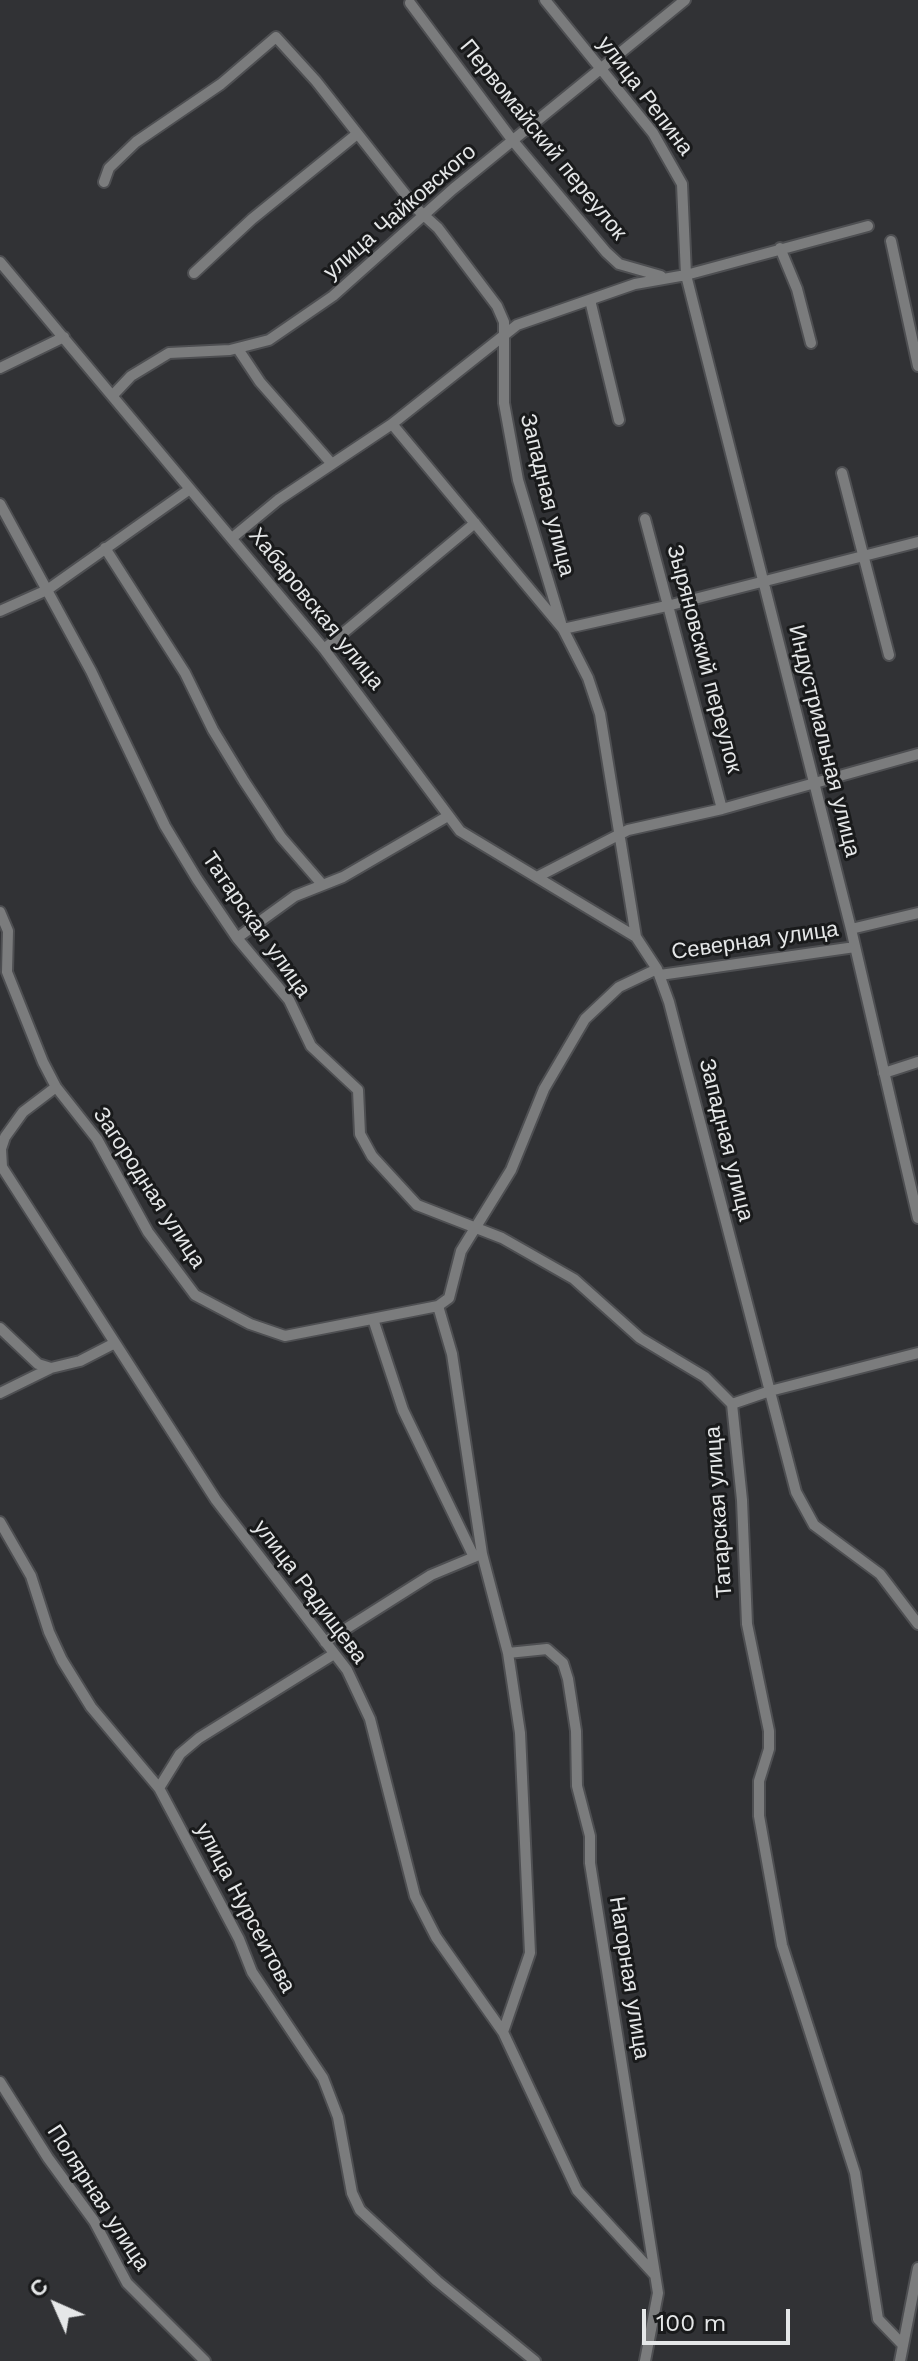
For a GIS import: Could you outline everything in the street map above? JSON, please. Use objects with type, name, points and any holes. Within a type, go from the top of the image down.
[{"type":"street","name":"улица Репина","points":[[545,0],[669,155],[682,184],[686,275]]},
{"type":"street","name":"улица Чайковского","points":[[114,394],[131,376],[169,353],[238,349],[269,340],[333,296],[513,141],[685,0]]},
{"type":"street","name":"Первомайский переулок","points":[[410,3],[513,141],[619,264],[663,277]]},
{"type":"street","points":[[104,182],[109,168],[136,142],[221,84],[276,37],[497,306],[504,327]]},
{"type":"street","points":[[194,273],[252,219],[357,134]]},
{"type":"street","points":[[232,538],[278,500],[392,424],[504,327],[663,277],[686,275],[868,226]]},
{"type":"street","points":[[891,241],[918,366]]},
{"type":"street","points":[[780,248],[797,289],[811,343]]},
{"type":"street","name":"Хабаровская улица","points":[[0,262],[114,394],[324,649],[448,816],[474,842],[636,937]]},
{"type":"street","name":"Индустриальная улица","points":[[686,275],[851,929],[918,1218]]},
{"type":"street","points":[[590,300],[619,420]]},
{"type":"street","name":"Западная улица","points":[[504,327],[504,403],[515,464],[563,629],[588,678],[600,714],[617,836],[636,937],[658,972],[804,1511],[814,1525],[880,1574],[918,1624]]},
{"type":"street","points":[[0,368],[64,337]]},
{"type":"street","points":[[238,349],[269,393],[332,464]]},
{"type":"street","name":"Западная улица","points":[[392,424],[563,629]]},
{"type":"street","points":[[842,473],[889,655]]},
{"type":"street","points":[[0,611],[47,590],[190,489]]},
{"type":"street","name":"Татарская улица","points":[[0,504],[47,590],[165,826],[237,938],[289,1000],[311,1046],[358,1090],[360,1134],[388,1176],[417,1205],[502,1238],[574,1279],[640,1338],[705,1377],[732,1404],[742,1500],[747,1624],[769,1731],[769,1749],[759,1781],[759,1816],[782,1945],[855,2173],[878,2319],[902,2344]]},
{"type":"street","name":"Зыряновский переулок","points":[[645,519],[671,605],[722,809]]},
{"type":"street","points":[[324,649],[475,523]]},
{"type":"street","points":[[563,629],[918,542]]},
{"type":"street","points":[[105,548],[185,673],[213,730],[244,781],[281,837],[321,883]]},
{"type":"street","points":[[537,877],[617,836],[649,825],[722,809],[918,754]]},
{"type":"street","points":[[237,938],[295,896],[321,883],[343,877],[448,816]]},
{"type":"street","name":"Загородная улица","points":[[0,912],[8,931],[7,972],[56,1087],[97,1139],[148,1232],[195,1295],[250,1324],[285,1336],[438,1306]]},
{"type":"street","name":"Северная улица","points":[[851,929],[918,913]]},
{"type":"street","name":"Северная улица","points":[[438,1306],[449,1298],[461,1251],[511,1170],[544,1089],[585,1019],[619,987],[658,972],[855,947]]},
{"type":"street","points":[[884,1073],[918,1062]]},
{"type":"street","name":"улица Радищева","points":[[56,1087],[23,1112],[5,1137],[1,1167],[216,1500],[357,1687],[370,1719],[415,1896],[436,1937],[503,2032],[577,2190],[654,2274]]},
{"type":"street","points":[[438,1306],[452,1354],[478,1556],[508,1653],[520,1733],[530,1953],[503,2032]]},
{"type":"street","points":[[373,1319],[403,1410],[478,1556]]},
{"type":"street","points":[[0,1328],[38,1364],[51,1368]]},
{"type":"street","points":[[0,1393],[51,1368],[80,1361],[113,1344]]},
{"type":"street","points":[[732,1404],[770,1391],[918,1353]]},
{"type":"street","name":"улица Нурсеитова","points":[[0,1522],[31,1576],[49,1632],[83,1695],[159,1788],[239,1939],[252,1972],[323,2078],[338,2117],[352,2193],[360,2210],[437,2281],[535,2361]]},
{"type":"street","points":[[325,1642],[431,1575],[478,1556]]},
{"type":"street","name":"Нагорная улица","points":[[508,1653],[547,1649],[563,1663],[568,1679],[576,1731],[577,1786],[590,1836],[590,1863],[654,2274],[656,2318],[645,2361]]},
{"type":"street","points":[[159,1788],[180,1754],[199,1738],[334,1654]]},
{"type":"street","name":"Полярная улица","points":[[0,2082],[48,2158],[94,2221],[127,2283],[205,2361]]},
{"type":"street","points":[[900,2361],[918,2268]]}]
